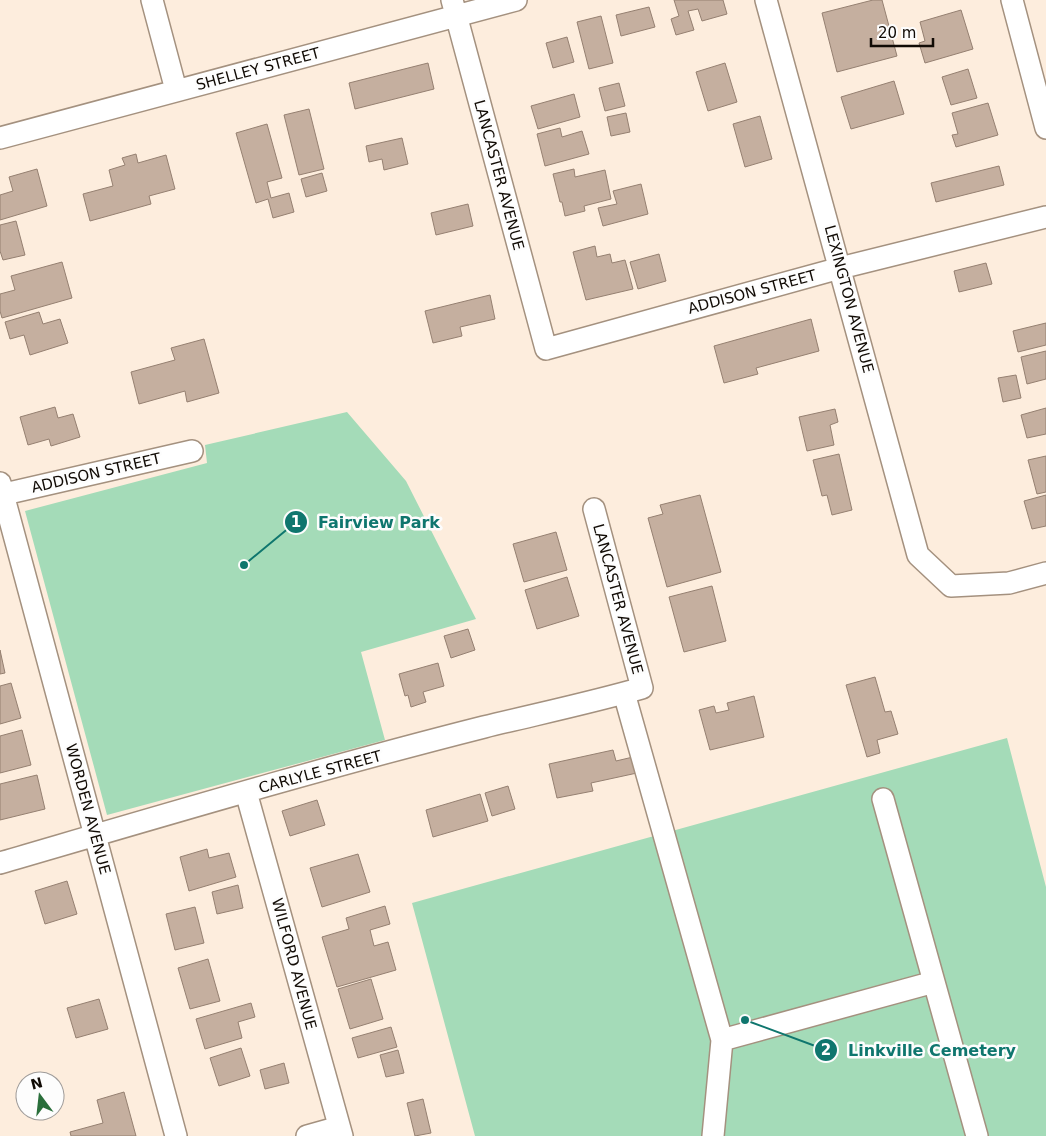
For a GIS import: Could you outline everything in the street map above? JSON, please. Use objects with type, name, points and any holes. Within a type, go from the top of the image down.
[{"type":"street","points":[[152,0],[176,90]]},
{"type":"street","name":"SHELLEY STREET","points":[[0,138],[176,90],[454,8],[516,0]]},
{"type":"street","name":"LEXINGTON AVENUE","points":[[766,0],[918,555],[950,586],[1009,583],[1046,573]]},
{"type":"street","points":[[1012,0],[1046,128]]},
{"type":"street","name":"LANCASTER AVENUE","points":[[454,8],[546,349]]},
{"type":"street","name":"ADDISON STREET","points":[[546,349],[840,268],[1046,217]]},
{"type":"street","name":"ADDISON STREET","points":[[1,491],[192,451]]},
{"type":"street","name":"WORDEN AVENUE","points":[[1,491],[96,835],[176,1136]]},
{"type":"street","name":"LANCASTER AVENUE","points":[[594,509],[633,691],[722,1040]]},
{"type":"street","name":"CARLYLE STREET","points":[[0,863],[246,792],[484,727],[633,691]]},
{"type":"street","name":"WILFORD AVENUE","points":[[246,792],[340,1131]]},
{"type":"street","points":[[883,799],[977,1136]]},
{"type":"street","points":[[713,1136],[722,1040],[934,982]]},
{"type":"street","points":[[307,1136],[340,1131]]},
{"type":"green space","points":[[347,412],[406,481],[476,619],[361,652],[385,740],[107,815],[25,511],[207,463],[205,445]]},
{"type":"green space","points":[[1007,738],[1046,887],[1046,1136],[475,1136],[412,903]]},
{"type":"building","points":[[674,0],[723,0],[727,14],[702,21],[698,9],[688,11],[694,30],[676,35],[671,19],[679,16]]},
{"type":"building","points":[[873,0],[882,0],[897,56],[837,72],[822,13]]},
{"type":"building","points":[[649,7],[655,27],[621,36],[616,15]]},
{"type":"building","points":[[961,10],[973,49],[925,63],[919,43],[925,41],[920,22]]},
{"type":"building","points":[[601,16],[613,63],[589,69],[577,22]]},
{"type":"building","points":[[567,37],[574,62],[553,68],[546,43]]},
{"type":"building","points":[[428,63],[434,89],[355,109],[349,83]]},
{"type":"building","points":[[725,63],[737,102],[708,111],[696,72]]},
{"type":"building","points":[[968,69],[977,98],[951,105],[942,77]]},
{"type":"building","points":[[894,81],[904,114],[851,129],[841,97]]},
{"type":"building","points":[[619,83],[625,106],[605,111],[599,88]]},
{"type":"building","points":[[574,94],[580,117],[538,129],[531,106]]},
{"type":"building","points":[[988,103],[998,135],[956,147],[952,135],[958,134],[952,113]]},
{"type":"building","points":[[309,109],[324,169],[299,175],[284,115]]},
{"type":"building","points":[[626,113],[630,132],[611,136],[607,117]]},
{"type":"building","points":[[760,116],[772,159],[745,167],[733,124]]},
{"type":"building","points":[[267,124],[282,178],[267,182],[271,198],[289,193],[294,212],[273,218],[268,199],[256,203],[236,133]]},
{"type":"building","points":[[560,128],[562,137],[582,131],[589,154],[545,166],[537,134]]},
{"type":"building","points":[[402,138],[408,164],[384,170],[382,159],[369,162],[366,146]]},
{"type":"building","points":[[136,154],[138,163],[166,155],[175,189],[149,196],[151,204],[90,221],[83,194],[113,186],[109,170],[125,165],[122,158]]},
{"type":"building","points":[[999,166],[1004,185],[936,202],[931,183]]},
{"type":"building","points":[[37,169],[47,206],[0,220],[0,195],[13,191],[9,177]]},
{"type":"building","points":[[574,169],[575,177],[605,170],[611,199],[584,206],[585,211],[565,216],[553,174]]},
{"type":"building","points":[[322,173],[327,191],[306,197],[301,179]]},
{"type":"building","points":[[641,184],[648,214],[603,226],[598,208],[617,204],[613,191]]},
{"type":"building","points":[[468,204],[473,226],[436,235],[431,213]]},
{"type":"building","points":[[16,221],[25,255],[3,260],[0,251],[0,225]]},
{"type":"building","points":[[595,246],[597,257],[610,254],[612,263],[625,260],[633,289],[586,300],[573,252]]},
{"type":"building","points":[[659,254],[666,281],[638,289],[630,262]]},
{"type":"building","points":[[62,262],[72,298],[2,318],[0,294],[15,290],[11,276]]},
{"type":"building","points":[[986,263],[992,284],[959,292],[954,271]]},
{"type":"building","points":[[490,295],[495,319],[460,327],[462,336],[433,343],[425,311]]},
{"type":"building","points":[[39,312],[43,324],[60,319],[68,343],[30,355],[24,335],[10,339],[5,322]]},
{"type":"building","points":[[811,319],[819,351],[756,368],[758,374],[724,383],[714,346]]},
{"type":"building","points":[[1046,323],[1046,345],[1018,352],[1013,331]]},
{"type":"building","points":[[204,339],[219,393],[187,402],[185,391],[139,404],[131,372],[175,360],[171,348]]},
{"type":"building","points":[[1046,351],[1046,379],[1027,384],[1021,357]]},
{"type":"building","points":[[1016,375],[1021,398],[1003,402],[998,378]]},
{"type":"building","points":[[55,407],[58,418],[73,414],[80,437],[51,446],[49,439],[28,445],[20,417]]},
{"type":"building","points":[[1046,408],[1046,434],[1027,438],[1021,415]]},
{"type":"building","points":[[835,409],[838,422],[830,425],[834,445],[807,451],[799,417]]},
{"type":"building","points":[[839,454],[852,510],[832,515],[827,495],[822,496],[813,460]]},
{"type":"building","points":[[1046,456],[1046,492],[1037,494],[1028,460]]},
{"type":"building","points":[[700,495],[721,572],[667,587],[648,518],[663,514],[660,505]]},
{"type":"building","points":[[1046,495],[1046,526],[1032,529],[1024,501]]},
{"type":"building","points":[[556,532],[567,570],[524,582],[513,544]]},
{"type":"building","points":[[567,577],[579,616],[537,629],[525,590]]},
{"type":"building","points":[[712,586],[726,641],[684,652],[669,597]]},
{"type":"building","points":[[468,629],[475,650],[451,658],[444,636]]},
{"type":"building","points":[[0,650],[5,673],[0,674]]},
{"type":"building","points":[[438,663],[444,686],[423,692],[426,702],[411,707],[408,695],[405,696],[399,674]]},
{"type":"building","points":[[875,677],[885,712],[891,711],[898,734],[877,740],[880,753],[867,757],[846,685]]},
{"type":"building","points":[[11,683],[21,718],[0,724],[0,686]]},
{"type":"building","points":[[754,696],[764,737],[710,750],[699,710],[714,706],[716,713],[729,710],[727,703]]},
{"type":"building","points":[[22,730],[31,765],[0,773],[0,736]]},
{"type":"building","points":[[613,750],[616,761],[633,757],[637,773],[591,783],[593,791],[557,798],[549,764]]},
{"type":"building","points":[[37,775],[45,809],[0,820],[0,784]]},
{"type":"building","points":[[508,786],[515,809],[492,816],[485,793]]},
{"type":"building","points":[[480,794],[488,821],[433,837],[426,810]]},
{"type":"building","points":[[317,800],[325,825],[290,836],[282,811]]},
{"type":"building","points":[[207,849],[209,858],[229,853],[236,877],[189,891],[180,857]]},
{"type":"building","points":[[358,854],[370,892],[322,907],[310,868]]},
{"type":"building","points":[[67,881],[77,914],[45,924],[35,891]]},
{"type":"building","points":[[238,885],[243,908],[217,914],[212,892]]},
{"type":"building","points":[[385,906],[390,924],[370,930],[374,946],[388,942],[396,970],[337,987],[322,937],[349,929],[346,918]]},
{"type":"building","points":[[195,907],[204,943],[175,950],[166,914]]},
{"type":"building","points":[[208,959],[220,1001],[190,1009],[178,968]]},
{"type":"building","points":[[371,979],[383,1019],[350,1029],[338,989]]},
{"type":"building","points":[[99,999],[108,1029],[76,1038],[67,1008]]},
{"type":"building","points":[[251,1003],[255,1017],[238,1022],[242,1038],[205,1049],[196,1019]]},
{"type":"building","points":[[391,1027],[397,1047],[358,1058],[352,1038]]},
{"type":"building","points":[[241,1048],[250,1076],[219,1086],[210,1058]]},
{"type":"building","points":[[398,1050],[404,1073],[386,1077],[380,1055]]},
{"type":"building","points":[[284,1063],[289,1083],[265,1089],[260,1070]]},
{"type":"building","points":[[124,1092],[136,1136],[71,1136],[70,1132],[103,1123],[97,1100]]},
{"type":"building","points":[[423,1099],[431,1133],[415,1136],[407,1103]]},
{"type":"place","name":"Fairview Park","points":[[244,565]]},
{"type":"place","name":"Linkville Cemetery","points":[[745,1020]]}]
